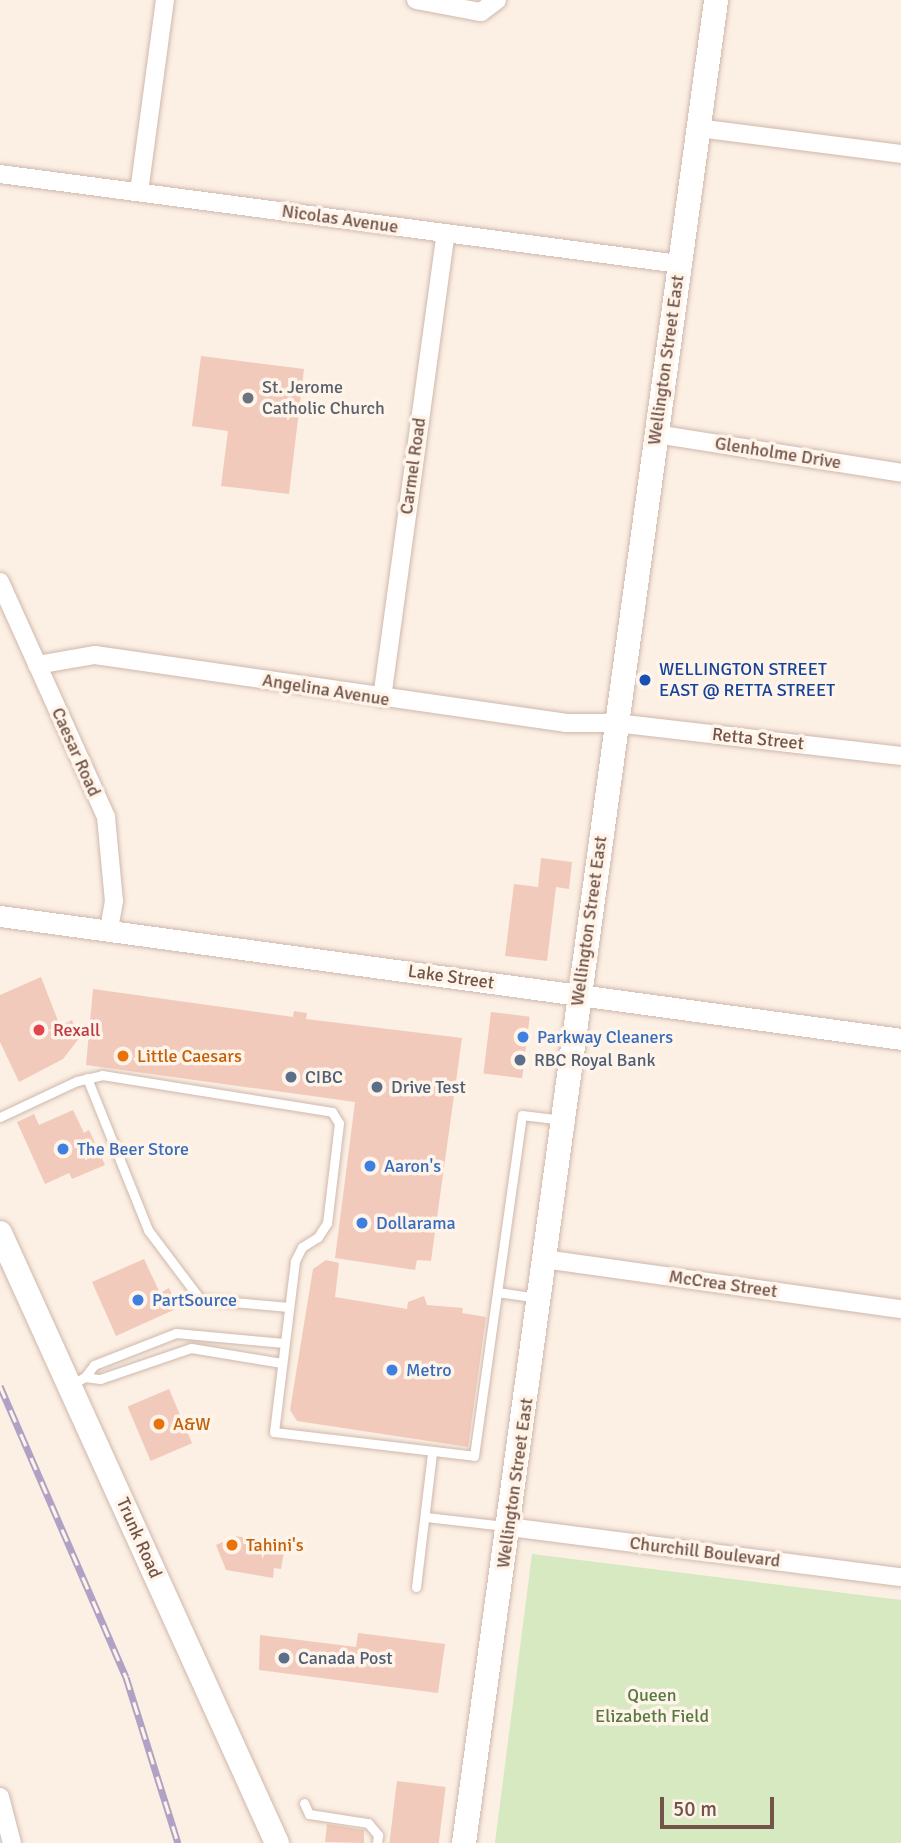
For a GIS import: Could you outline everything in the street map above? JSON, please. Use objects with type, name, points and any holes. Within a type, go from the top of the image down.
[{"type":"main road","name":"Wellington Street East","points":[[464,1843],[716,0]]},
{"type":"main road","name":"Trunk Road","points":[[0,1233],[77,1381],[277,1843]]},
{"type":"street","points":[[139,192],[165,0]]},
{"type":"street","points":[[416,0],[481,12],[497,0]]},
{"type":"street","points":[[698,128],[901,154]]},
{"type":"street","name":"Nicolas Avenue","points":[[0,174],[679,264]]},
{"type":"street","name":"Carmel Road","points":[[382,698],[446,233]]},
{"type":"street","name":"Glenholme Drive","points":[[656,434],[901,473]]},
{"type":"street","name":"Caesar Road","points":[[0,582],[106,817],[114,901],[109,930]]},
{"type":"street","name":"Angelina Avenue","points":[[37,666],[95,655],[565,723],[616,723]]},
{"type":"street","name":"Retta Street","points":[[616,723],[901,756]]},
{"type":"street","name":"Lake Street","points":[[0,916],[901,1039]]},
{"type":"street","name":"McCrea Street","points":[[544,1259],[901,1309]]},
{"type":"street","name":"Churchill Boulevard","points":[[509,1527],[901,1577]]},
{"type":"street","points":[[0,1797],[12,1843]]},
{"type":"lane","points":[[0,1117],[87,1078],[102,1075],[310,1105],[338,1117],[327,1223],[318,1237],[297,1253],[274,1432],[474,1456],[522,1115],[563,1121]]},
{"type":"lane","points":[[87,1078],[148,1230],[200,1299],[289,1307]]},
{"type":"lane","points":[[497,1292],[539,1299]]},
{"type":"lane","points":[[77,1381],[94,1365],[176,1333],[284,1343]]},
{"type":"lane","points":[[77,1381],[100,1379],[191,1348],[282,1363]]},
{"type":"lane","points":[[416,1587],[432,1452]]},
{"type":"lane","points":[[426,1517],[509,1527]]},
{"type":"lane","points":[[304,1803],[309,1814],[368,1823],[378,1835],[377,1843]]},
{"type":"green space","name":"Queen Elizabeth Field","points":[[532,1554],[901,1600],[901,1843],[495,1843]]},
{"type":"building","name":"St. Jerome Catholic Church","points":[[201,356],[304,369],[289,494],[221,486],[228,431],[192,426]]},
{"type":"building","points":[[541,858],[572,862],[569,889],[556,887],[547,961],[505,956],[514,884],[538,887]]},
{"type":"building","name":"Rexall","points":[[41,977],[60,1026],[72,1020],[80,1037],[63,1059],[19,1082],[0,1042],[0,995]]},
{"type":"building","points":[[93,989],[293,1017],[294,1011],[307,1013],[306,1019],[462,1038],[431,1261],[417,1260],[415,1270],[335,1258],[355,1102],[86,1065]]},
{"type":"building","points":[[491,1012],[530,1017],[522,1078],[483,1074]]},
{"type":"building","name":"The Beer Store","points":[[73,1110],[84,1133],[89,1130],[105,1165],[72,1179],[69,1173],[45,1184],[17,1122],[34,1114],[39,1125]]},
{"type":"building","name":"PartSource","points":[[144,1259],[160,1293],[169,1288],[178,1308],[116,1336],[92,1282]]},
{"type":"building","points":[[326,1260],[339,1263],[335,1297],[407,1309],[408,1302],[424,1296],[427,1305],[463,1308],[462,1313],[486,1317],[468,1447],[297,1421],[290,1410],[313,1269]]},
{"type":"building","name":"A&W","points":[[169,1389],[192,1443],[151,1461],[128,1407]]},
{"type":"building","points":[[236,1536],[285,1545],[281,1569],[274,1568],[273,1578],[226,1570],[216,1545]]},
{"type":"building","points":[[358,1633],[445,1644],[438,1693],[259,1670],[260,1635],[356,1647]]},
{"type":"building","points":[[397,1781],[446,1787],[439,1843],[389,1843]]},
{"type":"building","points":[[327,1824],[364,1830],[364,1843],[325,1842]]},
{"type":"railway","points":[[0,1386],[126,1677],[178,1843]]},
{"type":"place","name":"St. Jerome Catholic Church","points":[[248,398]]},
{"type":"place","name":"WELLINGTON STREET EAST @ RETTA STREET","points":[[645,680]]},
{"type":"place","name":"Rexall","points":[[39,1030]]},
{"type":"place","name":"Parkway Cleaners","points":[[523,1037]]},
{"type":"place","name":"Little Caesars","points":[[123,1056]]},
{"type":"place","name":"RBC Royal Bank","points":[[520,1060]]},
{"type":"place","name":"CIBC","points":[[291,1077]]},
{"type":"place","name":"Drive Test","points":[[377,1087]]},
{"type":"place","name":"The Beer Store","points":[[63,1149]]},
{"type":"place","name":"Aaron's","points":[[370,1166]]},
{"type":"place","name":"Dollarama","points":[[362,1223]]},
{"type":"place","name":"PartSource","points":[[138,1300]]},
{"type":"place","name":"Metro","points":[[392,1370]]},
{"type":"place","name":"A&W","points":[[159,1424]]},
{"type":"place","name":"Tahini's","points":[[232,1545]]},
{"type":"place","name":"Canada Post","points":[[284,1658]]}]
